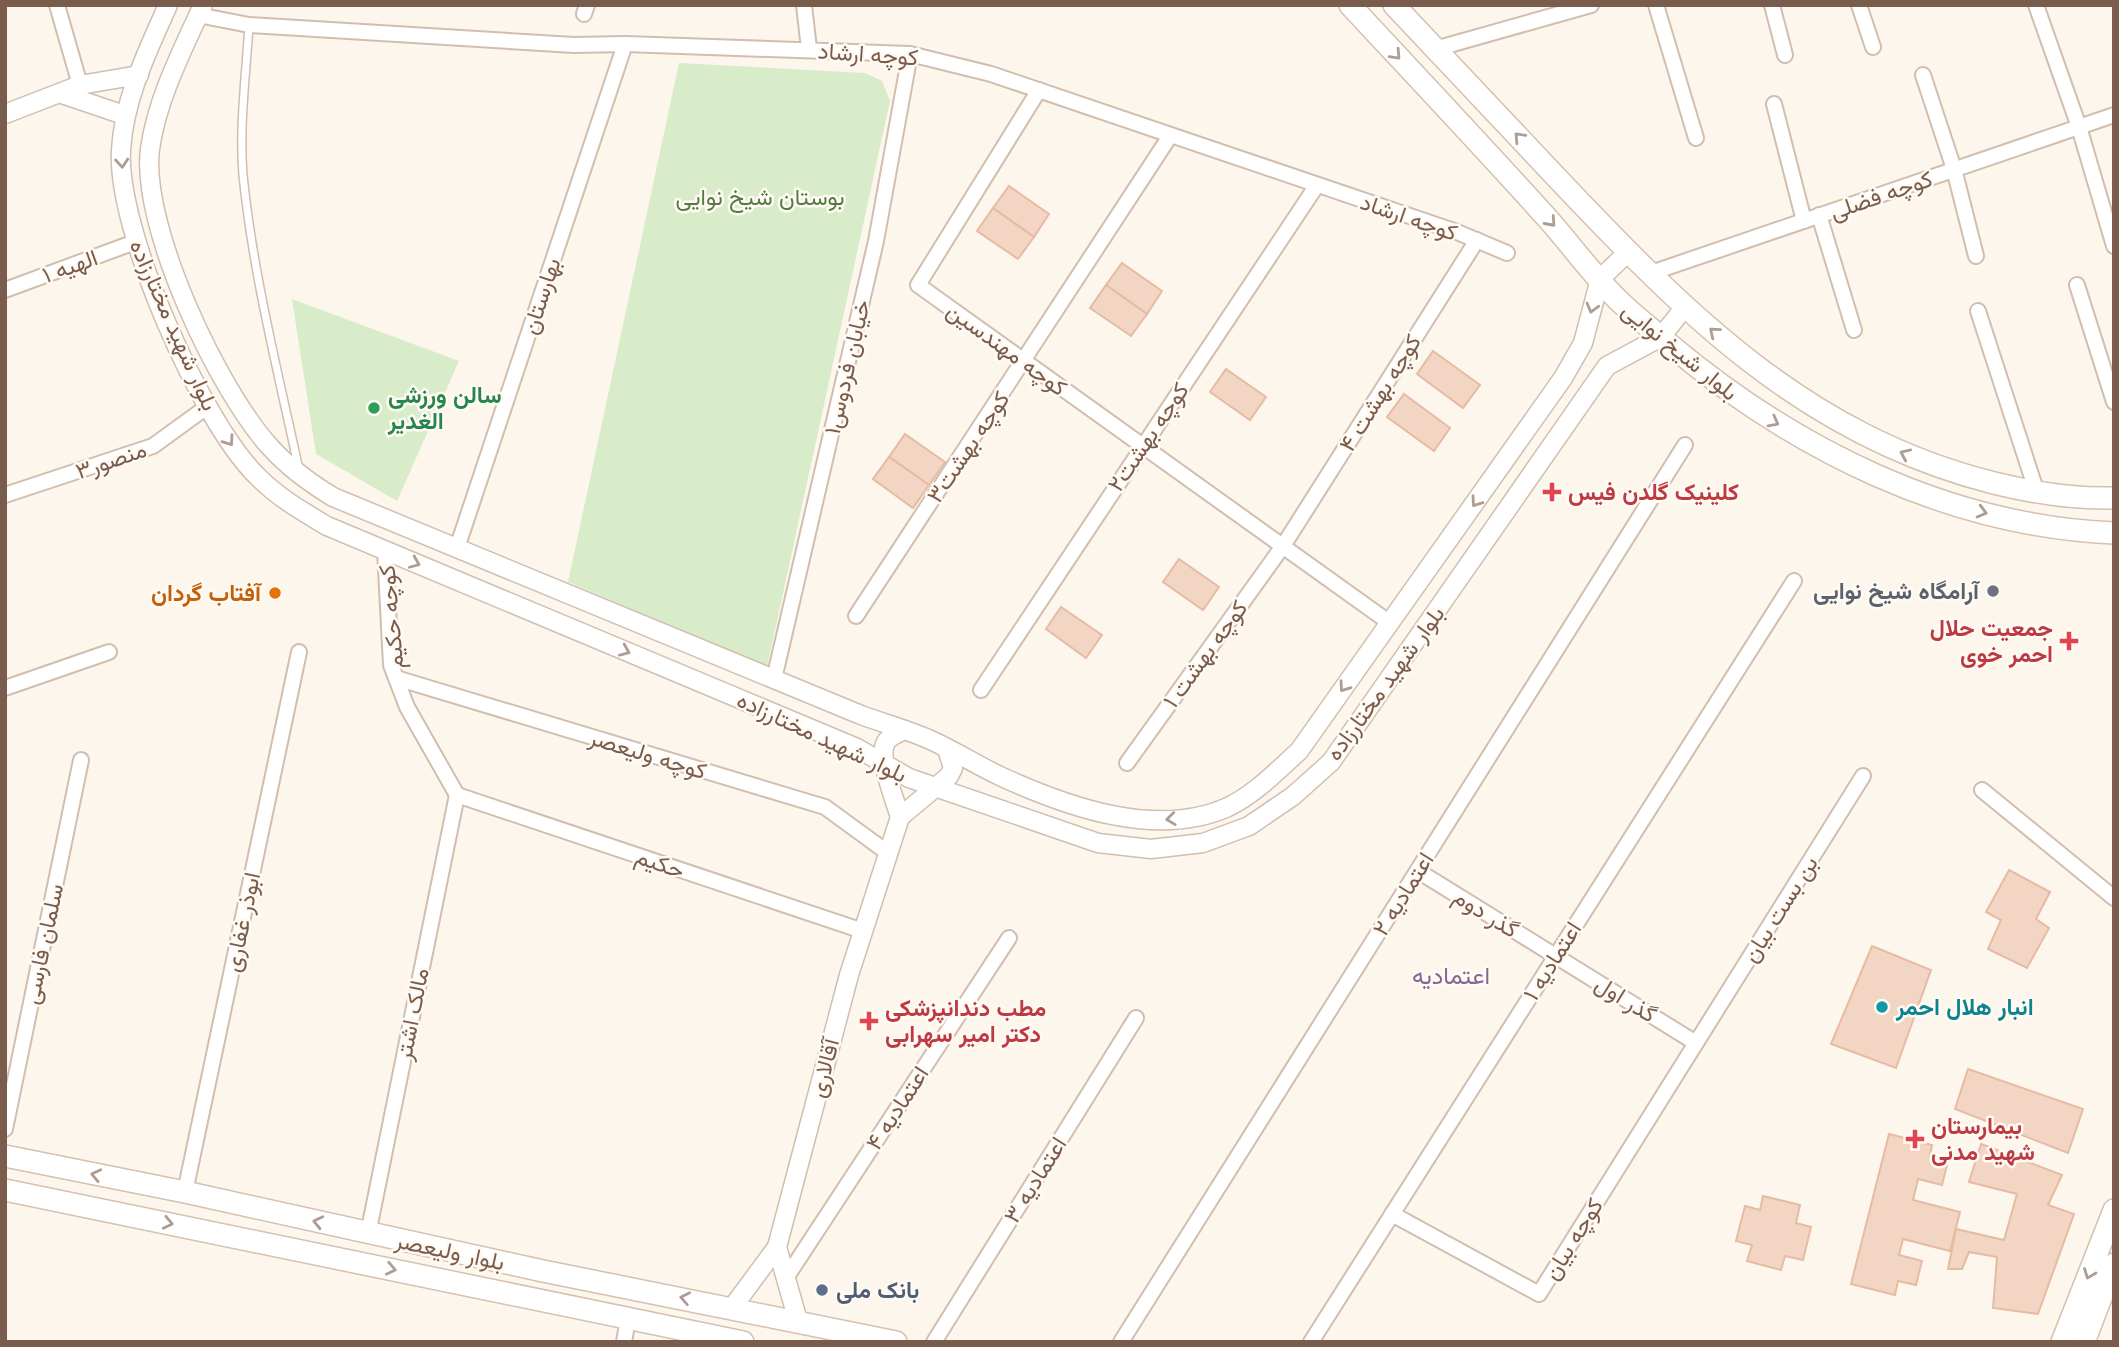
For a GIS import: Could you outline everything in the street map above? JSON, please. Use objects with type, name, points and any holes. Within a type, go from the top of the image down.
[{"type":"main road","name":"بلوار شیخ نوایی","points":[[1350,5],[1616,299],[1760,415],[1852,465],[1946,502],[2017,521],[2082,532],[2114,533]]},
{"type":"main road","name":"بلوار شیخ نوایی","points":[[1394,5],[1648,274],[1684,308],[1775,383],[1862,434],[1939,469],[2037,493],[2079,499],[2114,498]]},
{"type":"main road","name":"بلوار ولیعصر","points":[[5,1156],[185,1192],[543,1271],[896,1342]]},
{"type":"main road","name":"بلوار ولیعصر","points":[[5,1190],[743,1342]]},
{"type":"main road","points":[[2062,1342],[2114,1210]]},
{"type":"main road","points":[[2084,1342],[2114,1264]]},
{"type":"main road","points":[[536,1301],[543,1271]]},
{"type":"street","points":[[57,5],[80,85]]},
{"type":"street","name":"بلوار شهید مختارزاده","points":[[168,5],[124,116],[120,154],[127,208],[135,242],[167,320],[208,407],[227,439],[256,476],[287,502],[327,526],[857,748],[934,787],[1098,843],[1151,849],[1203,843],[1249,826],[1293,796],[1331,762],[1607,366],[1661,337],[1684,308]]},
{"type":"street","points":[[804,5],[809,49]]},
{"type":"street","points":[[1435,49],[1550,11],[1591,5]]},
{"type":"street","points":[[1656,5],[1696,138]]},
{"type":"street","points":[[1772,5],[1785,55]]},
{"type":"street","points":[[1859,5],[1873,47]]},
{"type":"street","points":[[2036,5],[2079,127],[2114,246]]},
{"type":"street","name":"بلوار شهید مختارزاده","points":[[201,10],[175,66],[155,125],[149,152],[152,200],[165,248],[221,379],[264,439],[300,478],[333,497],[774,679],[905,730],[1004,777],[1105,814],[1149,822],[1227,807],[1265,783],[1298,751],[1563,378],[1583,343],[1600,279]]},
{"type":"street","name":"کوچه ارشاد","points":[[201,10],[249,24],[574,45],[625,44],[910,54],[991,74],[1477,240],[1507,253]]},
{"type":"street","name":"بهارستان","points":[[457,548],[625,44]]},
{"type":"street","name":"خیابان فردوس۱","points":[[774,679],[876,241],[910,54]]},
{"type":"street","points":[[5,114],[80,85],[139,75]]},
{"type":"street","points":[[1923,75],[1954,169],[1976,256]]},
{"type":"street","name":"کوچه مهندسین","points":[[1039,90],[918,285],[1390,623]]},
{"type":"street","points":[[62,94],[124,116]]},
{"type":"street","points":[[1774,104],[1804,221]]},
{"type":"street","name":"کوچه فضلی","points":[[1648,274],[2114,115]]},
{"type":"street","name":"کوچه بهشت۳","points":[[856,616],[1170,136]]},
{"type":"street","name":"کوچه بهشت۲","points":[[982,690],[1142,445],[1317,186]]},
{"type":"street","points":[[1819,215],[1854,330]]},
{"type":"street","name":"کوچه بهشت ۴","points":[[1283,546],[1477,240]]},
{"type":"street","name":"الهیه ۱","points":[[5,290],[135,242]]},
{"type":"street","points":[[1600,279],[1627,253]]},
{"type":"street","points":[[2077,285],[2114,401]]},
{"type":"street","points":[[1978,311],[2037,493]]},
{"type":"street","name":"منصور۳","points":[[5,495],[153,446],[208,407]]},
{"type":"street","name":"اعتمادیه ۲","points":[[1121,1342],[1685,445]]},
{"type":"street","name":"کوچه بهشت ۱","points":[[1127,762],[1283,546]]},
{"type":"street","name":"کوچه حکیم","points":[[385,550],[391,665],[407,707],[457,795]]},
{"type":"street","name":"اعتمادیه ۱","points":[[1311,1342],[1794,581]]},
{"type":"street","points":[[5,688],[109,652]]},
{"type":"street","name":"ابوذر غفاری","points":[[185,1192],[299,652]]},
{"type":"street","name":"کوچه ولیعصر","points":[[396,678],[825,807],[888,853]]},
{"type":"street","points":[[905,730],[885,743],[884,764],[900,817],[953,768],[947,748]]},
{"type":"street","name":"سلمان فارسی","points":[[5,1129],[81,760]]},
{"type":"street","name":"بن بست بیان","points":[[1696,1043],[1863,776]]},
{"type":"street","points":[[1982,790],[2114,898]]},
{"type":"street","name":"حکیم","points":[[457,795],[863,931]]},
{"type":"street","name":"مالک اشتر","points":[[368,1234],[457,795]]},
{"type":"street","name":"آقالاری","points":[[777,1247],[863,931],[900,817]]},
{"type":"street","name":"گذر دوم","points":[[1418,871],[1555,955]]},
{"type":"street","name":"اعتمادیه ۴","points":[[786,1278],[1009,938]]},
{"type":"street","name":"گذر اول","points":[[1555,955],[1696,1043]]},
{"type":"street","name":"اعتمادیه ۳","points":[[934,1342],[1136,1018]]},
{"type":"street","name":"کوچه بیان","points":[[1392,1214],[1539,1294],[1696,1043]]},
{"type":"street","points":[[777,1247],[798,1321]]},
{"type":"street","points":[[732,1308],[777,1247]]},
{"type":"street","points":[[624,1342],[628,1318]]},
{"type":"lane","points":[[249,24],[242,127],[243,174],[267,320],[300,478]]},
{"type":"green space","name":"بوستان شیخ نوایی","points":[[679,63],[865,73],[882,81],[890,101],[767,667],[568,582]]},
{"type":"green space","name":"سالن ورزشی الغدیر","points":[[292,299],[459,361],[397,501],[316,454]]},
{"type":"building","points":[[1009,186],[1049,214],[1034,237],[993,208]]},
{"type":"building","points":[[993,208],[1034,237],[1018,259],[977,231]]},
{"type":"building","points":[[1122,263],[1162,291],[1147,314],[1106,285]]},
{"type":"building","points":[[1106,285],[1147,314],[1131,336],[1090,308]]},
{"type":"building","points":[[1433,351],[1480,385],[1463,408],[1417,374]]},
{"type":"building","points":[[1226,369],[1266,397],[1250,420],[1210,392]]},
{"type":"building","points":[[1404,394],[1450,428],[1434,451],[1387,417]]},
{"type":"building","points":[[905,434],[945,462],[929,485],[889,457]]},
{"type":"building","points":[[889,457],[929,485],[913,508],[873,479]]},
{"type":"building","points":[[1179,559],[1219,587],[1203,610],[1163,582]]},
{"type":"building","points":[[1061,607],[1102,635],[1086,658],[1046,629]]},
{"type":"building","points":[[2009,870],[2050,892],[2036,919],[2049,928],[2027,968],[1988,949],[2001,920],[1986,912]]},
{"type":"building","name":"انبار هلال احمر","points":[[1872,946],[1931,970],[1896,1068],[1831,1044]]},
{"type":"building","name":"انبار هلال احمر","points":[[1968,1069],[2083,1109],[2068,1153],[1955,1109]]},
{"type":"building","points":[[1889,1134],[1932,1145],[1930,1156],[1948,1161],[1942,1185],[1918,1179],[1913,1200],[1960,1212],[1950,1251],[1903,1239],[1899,1255],[1922,1261],[1916,1285],[1898,1281],[1895,1295],[1851,1284]]},
{"type":"building","points":[[1981,1144],[2062,1175],[2048,1205],[2074,1214],[2038,1314],[1993,1308],[1997,1257],[1969,1252],[1962,1269],[1948,1269],[1956,1229],[2004,1240],[2017,1194],[1969,1182]]},
{"type":"building","points":[[1763,1196],[1800,1205],[1796,1223],[1811,1227],[1803,1260],[1785,1256],[1781,1270],[1747,1261],[1752,1245],[1736,1241],[1745,1206],[1760,1210]]},
{"type":"place","name":"سالن ورزشی الغدیر","points":[[374,408]]},
{"type":"place","name":"کلینیک گلدن فیس","points":[[1552,492]]},
{"type":"place","name":"آرامگاه شیخ نوایی","points":[[1993,591]]},
{"type":"place","name":"آفتاب گردان","points":[[275,593]]},
{"type":"place","name":"جمعیت حلال احمر خوی","points":[[2069,641]]},
{"type":"place","name":"انبار هلال احمر","points":[[1882,1007]]},
{"type":"place","name":"مطب دندانپزشکی دکتر امیر سهرابی","points":[[869,1021]]},
{"type":"place","name":"بیمارستان شهید مدنی","points":[[1915,1139]]},
{"type":"place","name":"بانک ملی","points":[[822,1290]]},
{"type":"district","name":"اعتمادیه","points":[[1451,975]]}]
